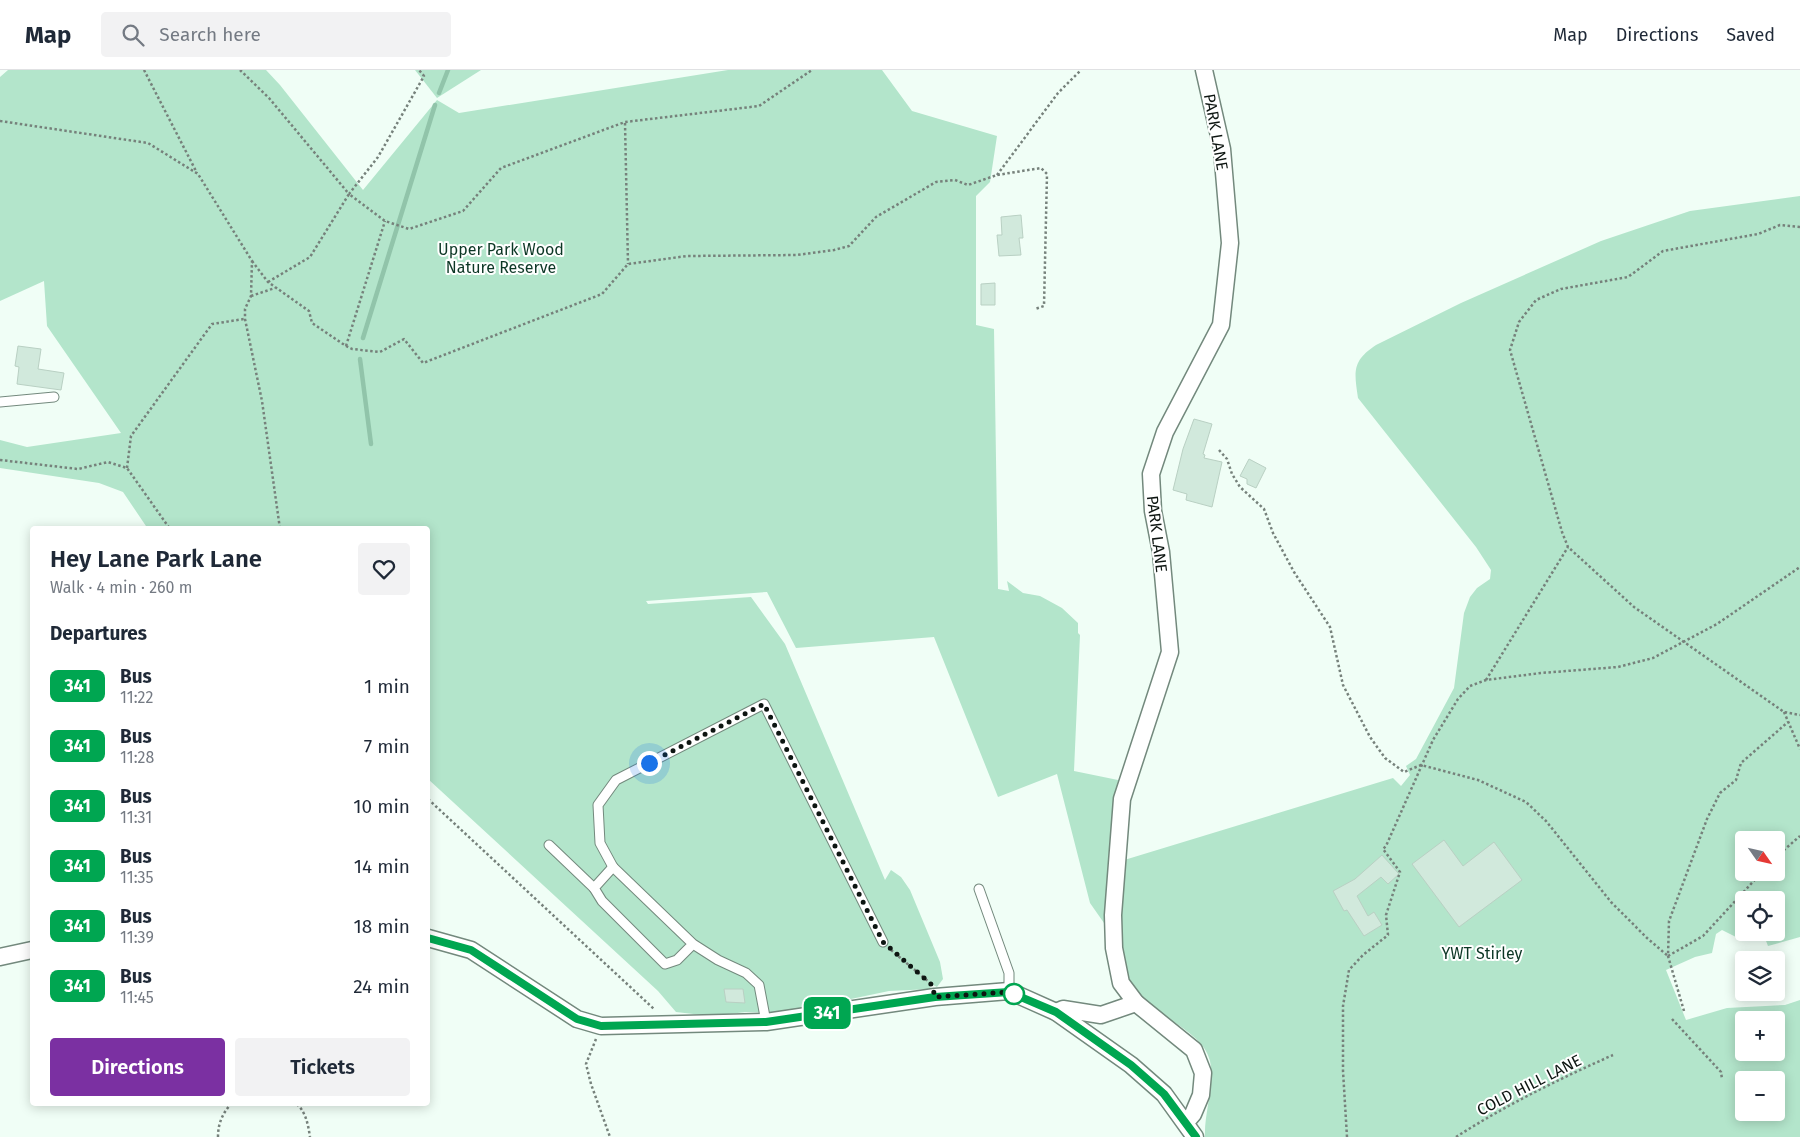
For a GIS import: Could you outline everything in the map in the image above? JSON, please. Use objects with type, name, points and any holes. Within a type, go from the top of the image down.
[{"type":"street","name":"PARK LANE","points":[[1186,1122],[1194,1114],[1200,1095],[1203,1073],[1194,1050],[1136,1003],[1121,983],[1114,948],[1113,915],[1122,800],[1170,652],[1161,552],[1152,511],[1151,474],[1165,432],[1221,325],[1230,243],[1222,149],[1204,70]]},
{"type":"street","points":[[430,939],[471,950],[577,1019],[601,1026],[766,1022],[935,997],[1009,992],[1056,1012],[1131,1065],[1164,1094],[1196,1137]]},
{"type":"street","points":[[0,957],[30,950]]},
{"type":"street","points":[[1056,1012],[1063,1009],[1101,1015],[1136,1003]]},
{"type":"lane","points":[[0,402],[54,398]]},
{"type":"lane","points":[[766,1022],[759,986],[746,973],[718,960],[693,944],[613,867],[600,843],[598,805],[616,780],[764,704],[883,942]]},
{"type":"lane","points":[[549,845],[594,888],[602,901],[665,964],[678,960],[693,944]]},
{"type":"lane","points":[[594,888],[613,867]]},
{"type":"lane","points":[[979,888],[1009,973],[1009,992]]},
{"type":"path","points":[[144,70],[198,174],[252,261],[268,282],[309,311],[312,323],[352,349],[380,352],[404,339],[423,363],[602,294],[628,264],[687,256],[798,255],[834,250],[849,246],[876,217],[936,182],[955,180],[968,185],[996,175],[1041,168],[1047,174],[1044,306],[1035,309]]},
{"type":"path","points":[[240,70],[268,98],[349,194],[385,221],[409,229],[463,211],[501,168],[625,122],[759,106],[812,70]]},
{"type":"path","points":[[268,282],[310,257],[349,194],[378,157],[424,76],[419,70]]},
{"type":"path","points":[[996,175],[1046,108],[1081,70]]},
{"type":"path","points":[[0,121],[114,136],[148,143],[198,174]]},
{"type":"path","points":[[625,122],[628,264]]},
{"type":"path","points":[[346,346],[385,221]]},
{"type":"path","points":[[1800,227],[1780,225],[1758,234],[1662,251],[1628,277],[1561,289],[1536,300],[1519,322],[1510,350],[1562,532],[1568,547],[1634,607],[1784,712],[1800,716]]},
{"type":"path","points":[[252,261],[251,296],[245,309],[245,319],[262,401],[280,526]]},
{"type":"path","points":[[251,296],[275,288]]},
{"type":"path","points":[[127,468],[131,436],[212,324],[245,319]]},
{"type":"path","points":[[1218,450],[1227,459],[1232,474],[1240,487],[1264,509],[1273,532],[1294,572],[1330,627],[1343,685],[1370,738],[1385,758],[1404,772],[1421,765],[1478,780],[1526,802],[1546,821],[1611,902],[1668,956]]},
{"type":"path","points":[[0,460],[78,470],[108,462],[127,468],[168,526]]},
{"type":"path","points":[[1486,680],[1568,547]]},
{"type":"path","points":[[1347,1137],[1342,1006],[1349,970],[1388,935],[1386,916],[1400,872],[1382,849],[1386,846],[1433,740],[1458,699],[1470,686],[1486,680],[1618,667],[1653,658],[1717,624],[1800,567]]},
{"type":"path","points":[[1784,712],[1800,749]]},
{"type":"path","points":[[1684,1011],[1668,956],[1669,921],[1707,819],[1720,793],[1736,780],[1741,763],[1788,722]]},
{"type":"path","points":[[430,801],[655,1010],[656,1026]]},
{"type":"path","points":[[1785,849],[1800,836]]},
{"type":"path","points":[[1668,956],[1702,936],[1754,881]]},
{"type":"path","points":[[883,942],[932,985],[935,997]]},
{"type":"path","points":[[1672,1019],[1721,1072],[1722,1079]]},
{"type":"path","points":[[601,1026],[586,1064],[610,1137]]},
{"type":"path","name":"COLD HILL LANE","points":[[1456,1137],[1481,1121],[1560,1079],[1613,1055]]},
{"type":"path","points":[[218,1137],[218,1125],[224,1111],[229,1106]]},
{"type":"path","points":[[298,1106],[308,1122],[310,1137]]},
{"type":"green space","name":"Upper Park Wood Nature Reserve","points":[[8,70],[266,70],[363,190],[437,100],[459,113],[728,70],[882,70],[912,111],[997,136],[990,182],[976,196],[976,325],[994,329],[998,589],[1009,591],[1007,581],[1023,593],[1040,596],[1062,608],[1078,623],[1078,633],[1080,635],[1074,771],[1118,780],[1104,923],[1090,903],[1057,774],[998,797],[934,637],[796,648],[767,592],[646,601],[648,604],[751,597],[785,644],[885,880],[891,870],[901,877],[910,890],[940,962],[943,979],[937,987],[929,983],[931,989],[889,991],[784,1013],[746,1012],[711,1016],[676,1012],[658,991],[430,781],[430,526],[146,526],[123,492],[99,483],[0,468],[0,440],[27,447],[121,433],[47,326],[44,281],[0,301],[0,77]]},
{"type":"green space","points":[[415,70],[481,70],[437,98]]},
{"type":"green space","name":"YWT Stirley","points":[[1800,196],[1800,937],[1768,946],[1766,941],[1785,941],[1785,891],[1735,891],[1735,936],[1722,930],[1716,934],[1712,953],[1695,957],[1666,970],[1686,1020],[1727,1008],[1785,1005],[1800,1000],[1800,1137],[1205,1137],[1211,1070],[1210,1061],[1205,1049],[1196,1038],[1145,1002],[1134,991],[1127,979],[1123,966],[1118,921],[1121,861],[1393,778],[1401,786],[1410,775],[1406,766],[1416,759],[1454,688],[1464,613],[1470,597],[1477,588],[1490,579],[1491,570],[1476,547],[1358,398],[1356,367],[1362,356],[1376,345],[1461,303],[1601,241],[1690,211]]},
{"type":"building","points":[[1021,215],[1023,238],[1019,238],[1021,255],[999,256],[997,235],[1002,235],[1001,217]]},
{"type":"building","points":[[995,283],[995,305],[981,305],[981,284]]},
{"type":"building","points":[[18,346],[41,349],[38,369],[64,373],[61,390],[17,384],[19,367],[15,366]]},
{"type":"building","points":[[1194,419],[1212,424],[1203,454],[1205,455],[1204,458],[1222,462],[1212,507],[1186,500],[1187,494],[1173,490],[1183,449]]},
{"type":"building","points":[[1249,459],[1266,468],[1256,488],[1247,484],[1247,479],[1240,476]]},
{"type":"building","points":[[1444,840],[1463,866],[1494,842],[1522,880],[1459,927],[1412,864]]},
{"type":"building","points":[[1382,855],[1399,874],[1388,884],[1381,877],[1357,896],[1368,916],[1374,912],[1382,925],[1364,936],[1347,910],[1344,911],[1333,891],[1355,879]]},
{"type":"building","points":[[724,989],[743,989],[745,1003],[726,1002]]},
{"type":"waterway","points":[[439,93],[448,70]]},
{"type":"waterway","points":[[363,338],[435,105]]},
{"type":"waterway","points":[[360,359],[371,444]]},
{"type":"bus line","name":"341","points":[[430,939],[471,950],[577,1019],[601,1026],[766,1022],[935,997],[1009,992],[1056,1012],[1131,1065],[1164,1094],[1196,1137]]},
{"type":"route","points":[[649,763],[764,704],[883,942],[932,985],[935,997],[1009,992],[1014,994]]}]
